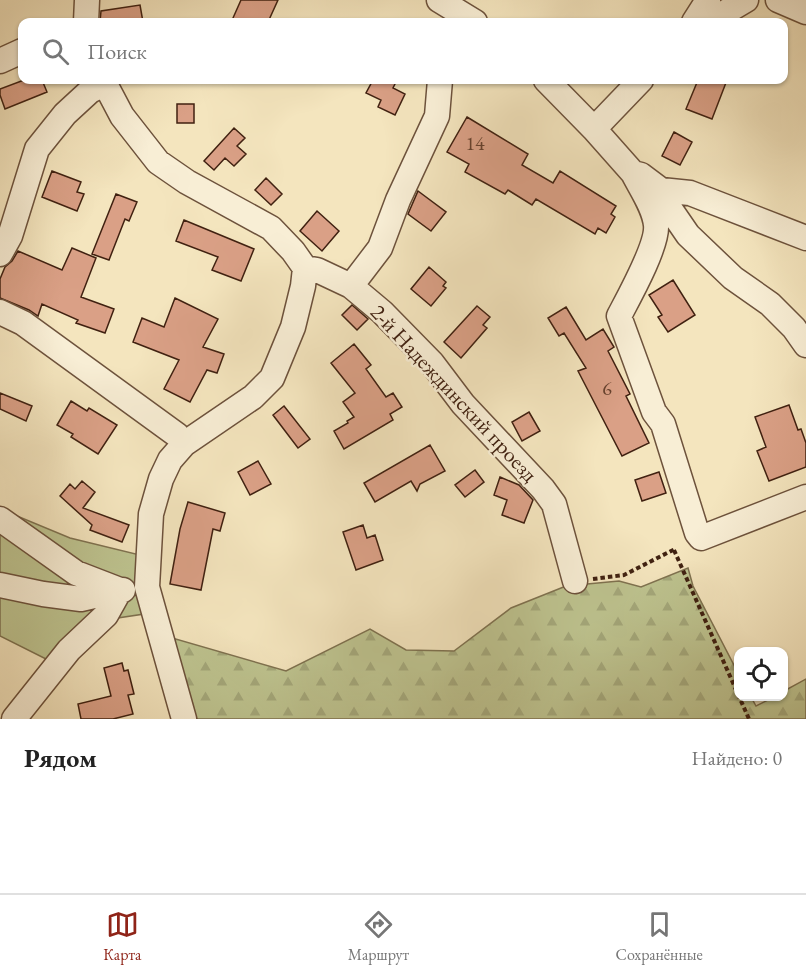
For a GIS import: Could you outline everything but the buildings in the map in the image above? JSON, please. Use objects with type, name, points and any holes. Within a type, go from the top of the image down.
[{"type":"street","points":[[86,18],[87,0]]},
{"type":"street","points":[[697,18],[708,0]]},
{"type":"street","points":[[716,18],[746,0]]},
{"type":"street","points":[[778,0],[806,12]]},
{"type":"street","points":[[444,9],[465,18]]},
{"type":"street","points":[[0,61],[18,53]]},
{"type":"street","points":[[0,254],[9,236],[37,149],[66,114],[100,84]]},
{"type":"street","points":[[104,84],[122,117],[158,162],[187,182],[271,228],[293,251],[305,268],[293,327],[272,378],[253,397],[184,444],[170,460],[161,479],[151,514],[147,586],[184,719]]},
{"type":"street","points":[[351,286],[380,248],[398,200],[437,116],[440,84]]},
{"type":"street","points":[[550,84],[633,173],[648,201],[656,225],[650,251],[635,287],[619,316],[654,412],[663,424],[697,533],[701,538],[806,497]]},
{"type":"street","points":[[594,129],[637,84]]},
{"type":"street","points":[[633,173],[661,189],[690,193],[806,238]]},
{"type":"street","points":[[661,189],[666,203],[688,235],[733,278],[771,304],[794,328],[806,345]]},
{"type":"street","name":"2-й Надеждинский проезд","points":[[305,268],[317,270],[351,286],[382,312],[432,363],[463,404],[543,489],[554,504],[575,581]]},
{"type":"street","points":[[0,312],[23,323],[72,358],[177,435],[184,444]]},
{"type":"street","points":[[0,519],[76,573],[120,590]]},
{"type":"street","points":[[0,585],[81,599],[147,586]]},
{"type":"street","points":[[14,719],[69,650],[106,615],[120,590]]},
{"type":"path","points":[[575,581],[624,575],[701,538]]},
{"type":"path","points":[[674,550],[749,719]]},
{"type":"green space","points":[[0,509],[70,538],[140,555],[144,614],[111,619],[62,667],[0,636]]},
{"type":"green space","points":[[688,568],[693,586],[734,665],[734,701],[753,701],[756,706],[766,701],[788,701],[788,689],[806,679],[806,719],[198,719],[188,714],[169,637],[286,671],[370,629],[406,650],[454,651],[511,608],[566,586],[619,581],[641,587]]}]
